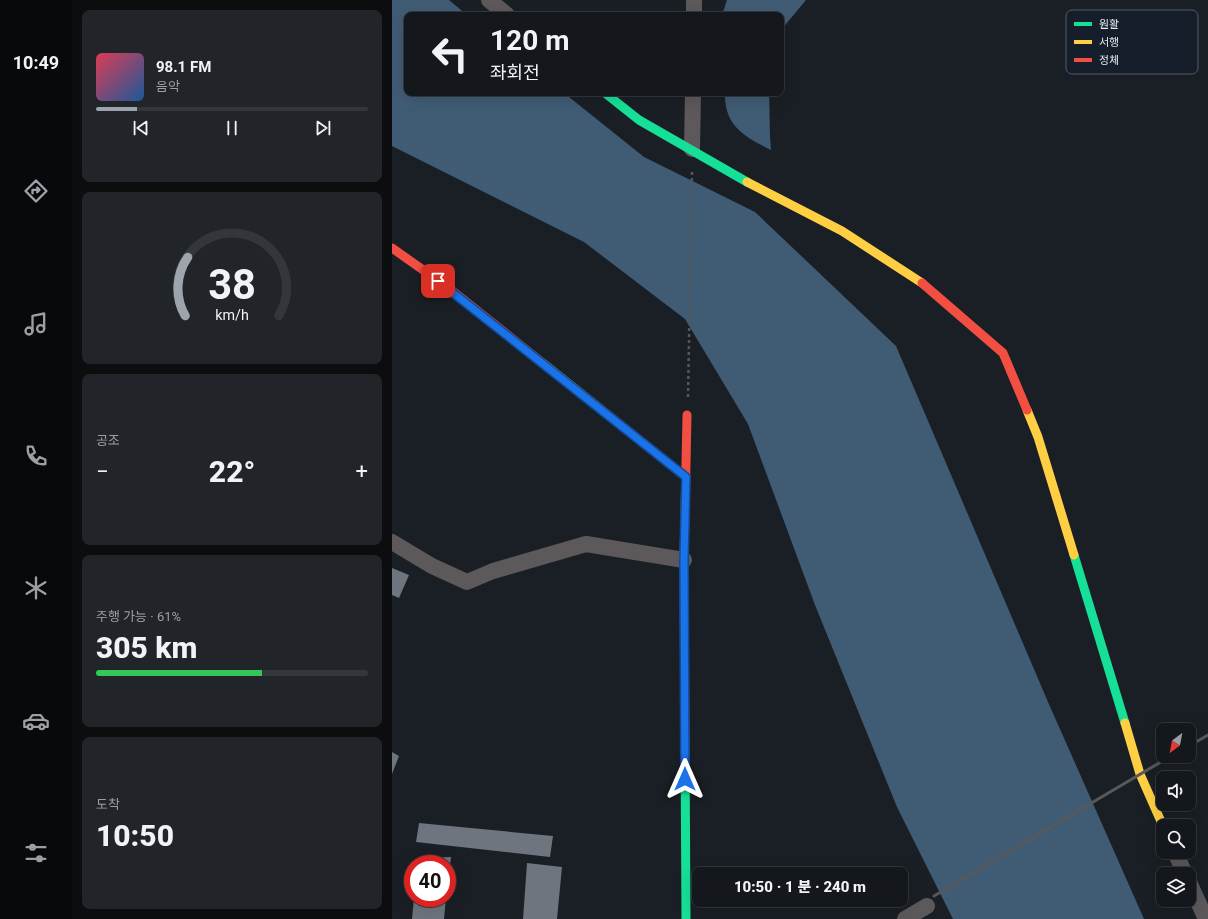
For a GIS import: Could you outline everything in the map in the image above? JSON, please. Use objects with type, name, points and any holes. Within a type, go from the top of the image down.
[{"type":"street","points":[[489,0],[503,12]]},
{"type":"street","points":[[694,0],[694,12]]},
{"type":"street","points":[[609,96],[639,120],[753,185],[842,231],[928,288],[1003,353],[1038,437],[1140,774],[1161,819]]},
{"type":"street","points":[[692,149],[693,96]]},
{"type":"street","points":[[392,248],[450,289],[686,477]]},
{"type":"street","points":[[686,919],[684,560],[688,415]]},
{"type":"street","points":[[392,542],[432,566],[467,582],[493,572],[586,544],[684,560]]},
{"type":"street","points":[[1196,897],[1206,919]]},
{"type":"street","points":[[906,919],[927,906],[927,919]]},
{"type":"path","points":[[688,415],[692,149]]},
{"type":"water","points":[[392,0],[449,0],[463,12],[404,12],[404,96],[568,96],[644,157],[755,212],[896,346],[1048,702],[1144,919],[953,919],[897,807],[815,605],[748,424],[685,319],[584,242],[392,146]]},
{"type":"water","points":[[727,0],[806,0],[784,26],[784,12],[723,12]]},
{"type":"water","points":[[725,96],[769,96],[771,150],[745,135],[738,129],[728,114]]},
{"type":"building","points":[[392,568],[409,575],[399,598],[392,595]]},
{"type":"building","points":[[392,752],[399,756],[392,774]]},
{"type":"building","points":[[419,823],[553,836],[550,857],[416,842]]},
{"type":"building","points":[[527,863],[562,867],[557,919],[523,919]]},
{"type":"building","points":[[413,907],[445,907],[444,919],[412,919]]},
{"type":"railway","points":[[1196,742],[1208,735]]},
{"type":"railway","points":[[934,896],[1159,763]]},
{"type":"traffic: fast","points":[[609,96],[639,120],[747,182]]},
{"type":"traffic: fast","points":[[1074,555],[1125,723]]},
{"type":"traffic: fast","points":[[685,744],[686,919]]},
{"type":"traffic: slow","points":[[747,182],[842,231],[922,283]]},
{"type":"traffic: slow","points":[[544,364],[686,477]]},
{"type":"traffic: slow","points":[[1027,410],[1038,437],[1074,555]]},
{"type":"traffic: slow","points":[[1125,723],[1140,774],[1160,819]]},
{"type":"traffic: jam","points":[[392,248],[450,289],[544,364]]},
{"type":"traffic: jam","points":[[922,283],[1003,353],[1027,410]]},
{"type":"traffic: jam","points":[[685,744],[684,560],[687,415]]},
{"type":"route","points":[[438,281],[686,477],[684,560],[685,779]]}]
